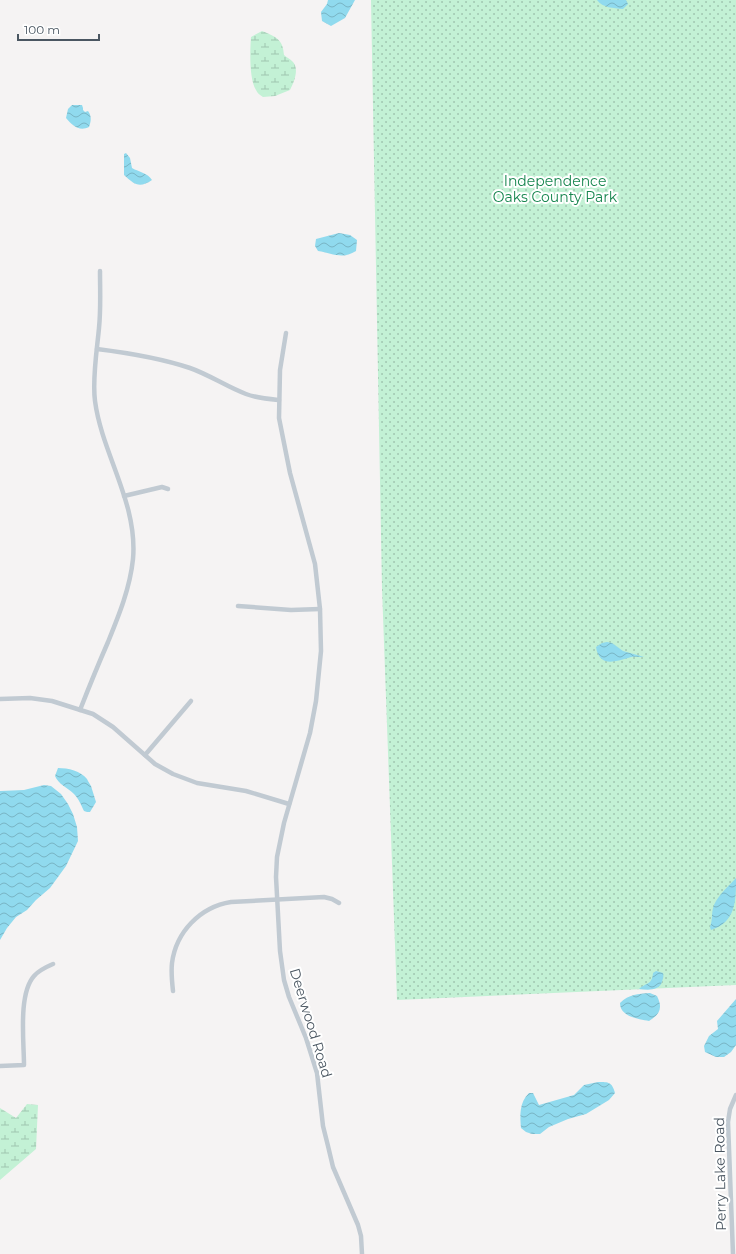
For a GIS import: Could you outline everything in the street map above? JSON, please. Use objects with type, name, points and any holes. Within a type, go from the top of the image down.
[{"type":"street","points":[[80,710],[121,609],[131,574],[133,557],[132,530],[124,496],[104,440],[95,400],[100,270]]},
{"type":"street","points":[[97,349],[124,352],[191,368],[248,395],[279,400],[280,370],[286,333]]},
{"type":"street","name":"Deerwood Road","points":[[279,400],[279,418],[290,473],[315,564],[320,609],[321,651],[316,701],[310,733],[284,823],[277,857],[277,899],[280,951],[284,980],[289,997],[317,1073],[328,1146],[334,1167],[358,1225],[361,1236],[362,1254]]},
{"type":"street","points":[[124,496],[162,487],[168,490]]},
{"type":"street","points":[[238,606],[291,610],[320,609]]},
{"type":"street","points":[[0,699],[30,698],[52,700],[93,714],[113,728],[161,767],[186,780],[246,791],[290,804]]},
{"type":"street","points":[[145,755],[191,701]]},
{"type":"street","points":[[173,991],[172,968],[175,951],[183,933],[191,922],[201,913],[222,903],[277,899],[324,897],[339,903]]},
{"type":"street","points":[[0,1066],[24,1065],[24,1009],[28,986],[34,976],[53,964]]},
{"type":"street","name":"Perry Lake Road","points":[[733,1254],[728,1122],[730,1109],[736,1095]]},
{"type":"green space","name":"Independence Oaks County Park","points":[[371,0],[736,0],[736,985],[397,1000],[382,588]]},
{"type":"green space","points":[[262,31],[278,39],[282,45],[284,55],[292,61],[296,67],[290,90],[275,96],[263,97],[256,91],[252,79],[250,64],[251,37]]},
{"type":"green space","points":[[27,1104],[38,1105],[36,1149],[0,1180],[0,1108],[16,1118]]},
{"type":"water","points":[[328,0],[355,0],[345,18],[331,26],[322,21],[321,12]]},
{"type":"water","points":[[597,0],[626,0],[628,4],[623,9],[602,5]]},
{"type":"water","points":[[72,105],[82,105],[85,112],[88,111],[91,119],[89,127],[82,129],[79,128],[73,125],[66,118],[68,109]]},
{"type":"water","points":[[126,153],[130,158],[132,168],[146,174],[152,180],[140,185],[134,183],[124,175],[124,154]]},
{"type":"water","points":[[339,233],[350,235],[357,240],[356,251],[351,254],[337,255],[318,251],[315,246],[316,239]]},
{"type":"water","points":[[607,642],[612,643],[623,651],[644,657],[631,657],[608,662],[600,658],[596,647]]},
{"type":"water","points":[[58,768],[74,770],[87,779],[96,802],[90,812],[84,811],[76,796],[56,779],[55,776]]},
{"type":"water","points":[[44,785],[51,786],[61,794],[68,804],[77,827],[78,841],[66,866],[50,888],[27,910],[16,917],[0,940],[0,791],[24,790]]},
{"type":"water","points":[[736,878],[736,895],[733,910],[725,922],[711,930],[710,927],[714,905],[721,894]]},
{"type":"water","points":[[656,971],[663,973],[661,985],[653,989],[639,989],[652,980],[653,973]]},
{"type":"water","points":[[650,993],[657,996],[660,1007],[656,1016],[649,1021],[631,1016],[621,1008],[620,1003],[630,996]]},
{"type":"water","points":[[736,999],[736,1045],[731,1052],[724,1057],[716,1057],[705,1052],[704,1046],[709,1036],[718,1029],[717,1021]]},
{"type":"water","points":[[598,1082],[610,1083],[615,1093],[609,1100],[586,1114],[568,1119],[549,1127],[540,1134],[532,1134],[521,1128],[520,1114],[522,1105],[529,1093],[533,1093],[539,1105],[574,1095],[584,1085]]}]
